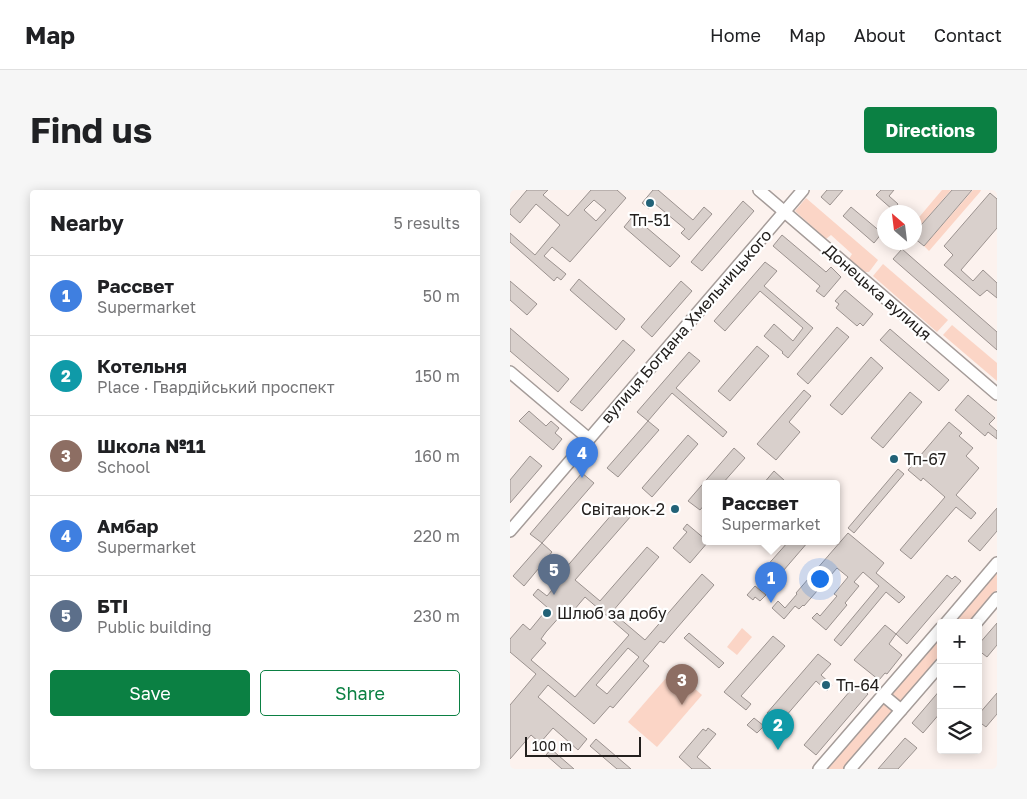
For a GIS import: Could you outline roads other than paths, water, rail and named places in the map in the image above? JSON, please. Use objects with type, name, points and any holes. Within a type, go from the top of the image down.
[{"type":"main road","name":"Донецька вулиця","points":[[760,190],[997,394]]},
{"type":"main road","name":"вулиця Богдана Хмельницького","points":[[510,531],[803,190]]},
{"type":"main road","points":[[510,372],[588,440]]},
{"type":"main road","points":[[949,619],[997,563]]},
{"type":"main road","points":[[979,619],[997,598]]},
{"type":"main road","points":[[819,769],[937,633]]},
{"type":"main road","points":[[850,769],[937,669]]},
{"type":"main road","points":[[883,696],[901,710]]},
{"type":"place","name":"Тп-51","points":[[650,203]]},
{"type":"place","name":"Тп-67","points":[[894,459]]},
{"type":"place","name":"Амбар","points":[[582,478]]},
{"type":"place","name":"Світанок-2","points":[[675,509]]},
{"type":"place","name":"БТІ","points":[[554,595]]},
{"type":"place","name":"Рассвет","points":[[771,603]]},
{"type":"place","name":"Шлюб за добу","points":[[547,613]]},
{"type":"place","name":"Тп-64","points":[[826,685]]},
{"type":"place","name":"Школа №11","points":[[682,705]]},
{"type":"place","name":"Котельня","points":[[778,750]]}]
